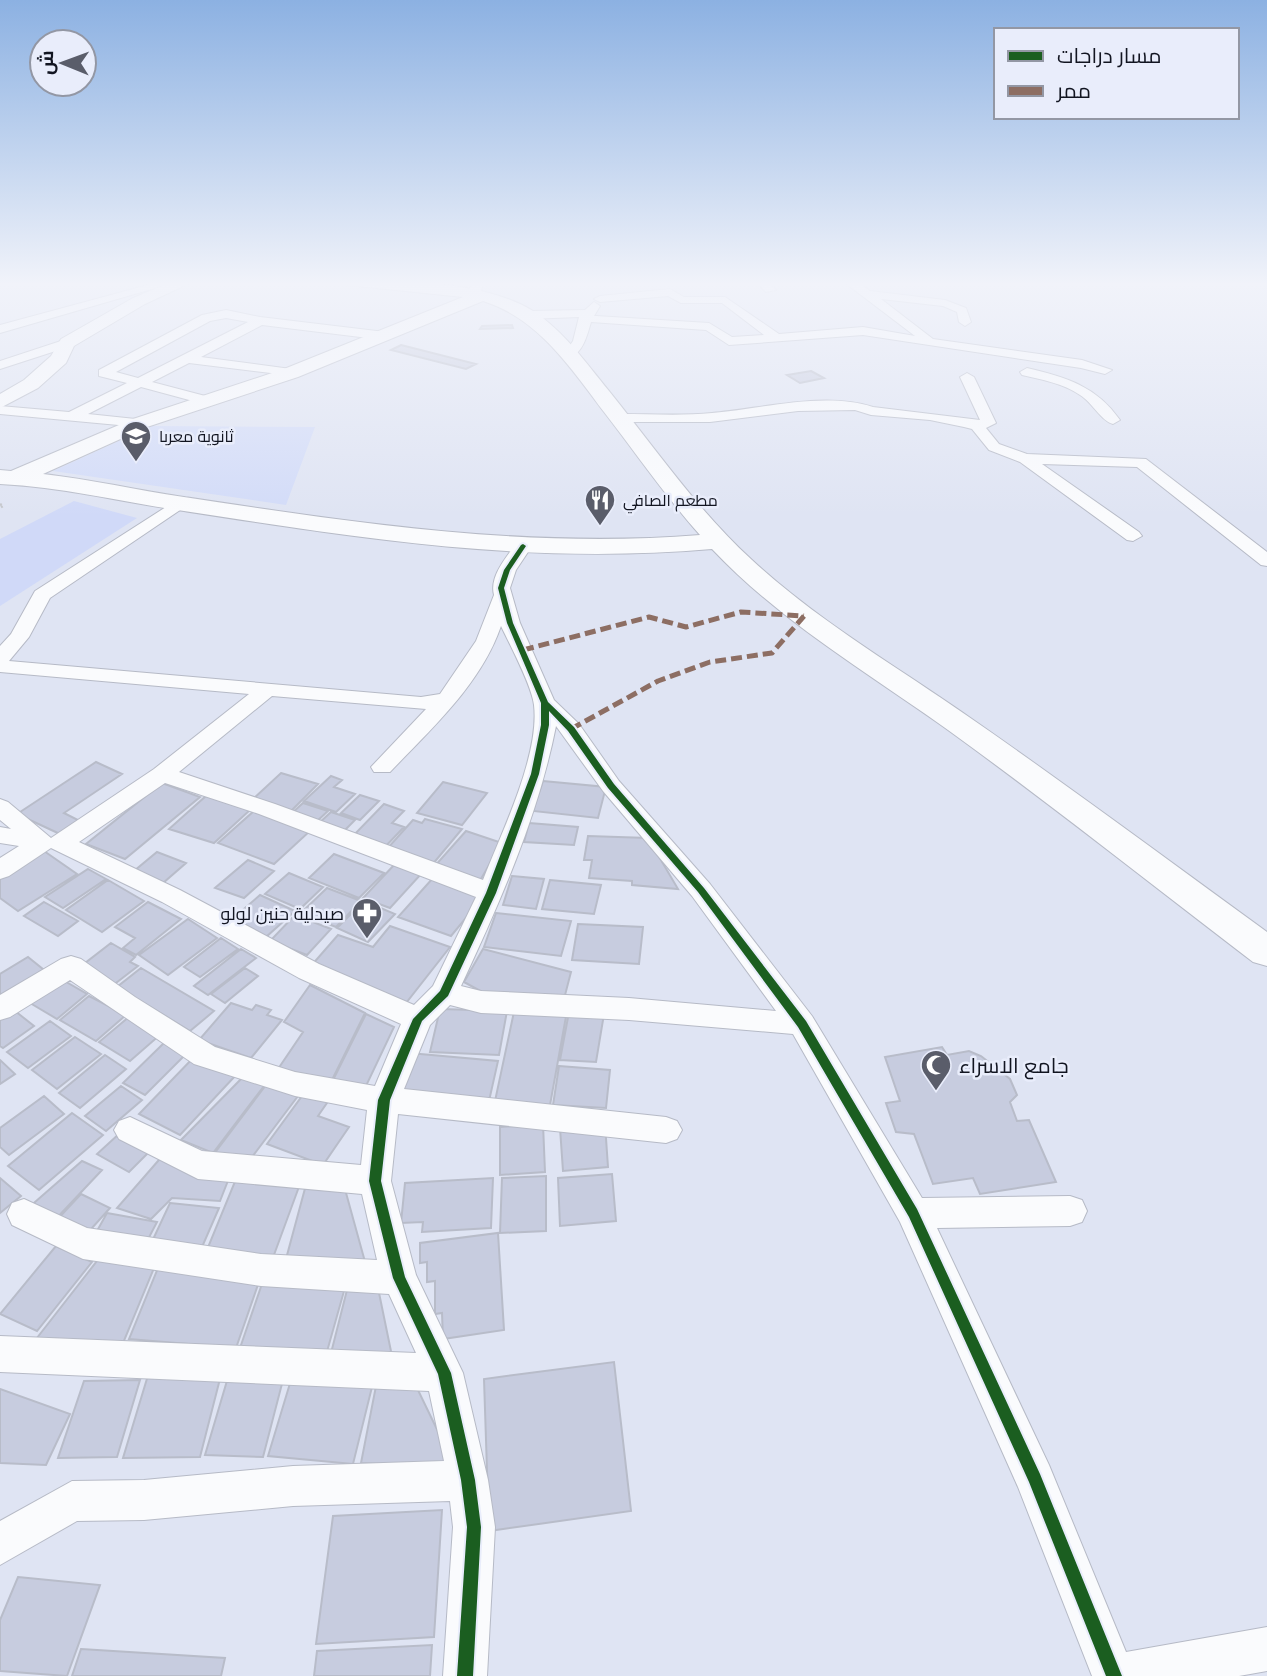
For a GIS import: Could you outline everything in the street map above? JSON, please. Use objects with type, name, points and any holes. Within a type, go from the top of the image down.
[{"type":"main road","points":[[0,402],[31,384],[58,360]]},
{"type":"main road","points":[[5,480],[139,423],[323,360]]},
{"type":"main road","points":[[574,360],[741,564],[804,616],[962,726],[1267,953]]},
{"type":"main road","points":[[5,480],[91,487],[180,503],[411,535],[523,546],[643,546],[720,541]]},
{"type":"street","points":[[128,360],[104,373],[204,400]]},
{"type":"street","points":[[68,418],[184,360]]},
{"type":"street","points":[[196,360],[291,373]]},
{"type":"street","points":[[1056,360],[1105,370]]},
{"type":"street","points":[[1074,360],[1082,364]]},
{"type":"street","points":[[1027,372],[1082,388],[1101,402],[1113,420]]},
{"type":"street","points":[[967,377],[989,423],[970,425]]},
{"type":"street","points":[[620,418],[710,418],[799,407],[856,406],[871,411],[930,416],[976,425],[994,447],[1025,459],[1133,536]]},
{"type":"street","points":[[0,410],[139,423]]},
{"type":"street","points":[[1025,459],[1141,462],[1267,561]]},
{"type":"street","points":[[0,658],[19,637],[42,595],[180,503]]},
{"type":"street","points":[[523,546],[506,570],[501,588],[510,623],[545,703],[571,729],[611,786],[701,890],[802,1024],[913,1213],[1035,1479],[1114,1676],[1267,1649]]},
{"type":"street","points":[[382,767],[447,701],[486,641],[503,595]]},
{"type":"street","points":[[0,666],[421,703],[447,701]]},
{"type":"street","points":[[0,870],[51,843],[162,774],[267,690]]},
{"type":"street","points":[[465,1676],[474,1527],[468,1480],[443,1373],[399,1278],[375,1181],[384,1100],[418,1019],[444,993],[491,893],[536,774],[545,725],[545,703]]},
{"type":"street","points":[[162,774],[267,809],[491,893]]},
{"type":"street","points":[[0,807],[51,843],[171,896],[309,971],[418,1019]]},
{"type":"street","points":[[0,835],[51,843]]},
{"type":"street","points":[[0,1009],[71,966],[125,1005],[205,1056],[295,1084],[384,1100],[666,1130]]},
{"type":"street","points":[[444,993],[481,1002],[629,1009],[802,1024]]},
{"type":"street","points":[[130,1130],[198,1165],[375,1181]]},
{"type":"street","points":[[913,1213],[1070,1211]]},
{"type":"street","points":[[24,1214],[83,1242],[261,1270],[399,1278]]},
{"type":"street","points":[[0,1354],[443,1373]]},
{"type":"street","points":[[0,1544],[72,1501],[144,1500],[293,1486],[468,1480]]},
{"type":"shaded area","points":[[152,426],[315,427],[286,505],[53,471]]},
{"type":"shaded area","points":[[74,501],[137,518],[0,606],[0,539]]},
{"type":"building","points":[[431,360],[461,360],[476,364],[466,369]]},
{"type":"building","points":[[811,371],[824,378],[800,383],[787,375]]},
{"type":"building","points":[[96,762],[122,774],[64,813],[80,821],[60,834],[17,814]]},
{"type":"building","points":[[281,773],[318,784],[289,813],[251,801]]},
{"type":"building","points":[[331,776],[342,780],[334,787],[355,794],[336,812],[304,801]]},
{"type":"building","points":[[543,781],[606,787],[598,818],[533,811]]},
{"type":"building","points":[[443,782],[487,793],[462,825],[417,813]]},
{"type":"building","points":[[162,783],[200,797],[125,859],[86,844]]},
{"type":"building","points":[[360,795],[379,801],[360,820],[341,813]]},
{"type":"building","points":[[206,796],[250,810],[214,843],[169,829]]},
{"type":"building","points":[[303,803],[328,811],[316,822],[291,814]]},
{"type":"building","points":[[384,804],[404,811],[392,823],[404,827],[383,849],[351,838]]},
{"type":"building","points":[[254,811],[310,831],[274,864],[218,843]]},
{"type":"building","points":[[331,812],[355,820],[342,833],[317,825]]},
{"type":"building","points":[[425,819],[462,829],[432,865],[386,850],[413,820],[422,823]]},
{"type":"building","points":[[529,823],[578,827],[574,845],[524,842]]},
{"type":"building","points":[[466,831],[502,843],[478,884],[433,868]]},
{"type":"building","points":[[588,836],[648,838],[678,889],[632,885],[632,881],[589,878],[592,860],[584,860]]},
{"type":"building","points":[[44,851],[77,874],[18,911],[0,898],[0,878]]},
{"type":"building","points":[[157,852],[186,863],[163,883],[134,871]]},
{"type":"building","points":[[334,854],[384,873],[359,898],[309,878]]},
{"type":"building","points":[[248,860],[274,871],[244,898],[215,888]]},
{"type":"building","points":[[395,864],[422,873],[390,908],[363,898]]},
{"type":"building","points":[[88,869],[106,879],[63,908],[45,897]]},
{"type":"building","points":[[289,873],[323,887],[300,909],[265,894]]},
{"type":"building","points":[[512,876],[544,879],[536,909],[503,905]]},
{"type":"building","points":[[433,878],[484,896],[451,936],[398,917]]},
{"type":"building","points":[[108,880],[144,901],[102,932],[66,910]]},
{"type":"building","points":[[550,880],[601,885],[594,914],[542,909]]},
{"type":"building","points":[[327,888],[361,901],[336,927],[301,913]]},
{"type":"building","points":[[260,895],[295,911],[266,937],[230,921]]},
{"type":"building","points":[[364,901],[395,914],[368,942],[337,928]]},
{"type":"building","points":[[44,902],[78,921],[58,936],[24,916]]},
{"type":"building","points":[[148,902],[181,919],[136,955],[123,948],[135,938],[115,927]]},
{"type":"building","points":[[496,913],[571,921],[561,956],[484,947]]},
{"type":"building","points":[[295,915],[331,929],[307,955],[270,941]]},
{"type":"building","points":[[188,919],[217,938],[168,975],[139,955]]},
{"type":"building","points":[[578,924],[643,927],[639,964],[572,960]]},
{"type":"building","points":[[390,926],[450,947],[406,1003],[310,967],[338,935],[373,947]]},
{"type":"building","points":[[221,938],[238,949],[200,977],[184,967]]},
{"type":"building","points":[[111,943],[135,957],[130,962],[138,966],[112,986],[80,967]]},
{"type":"building","points":[[241,949],[256,958],[208,995],[194,986]]},
{"type":"building","points":[[483,949],[571,972],[564,999],[484,993],[464,982]]},
{"type":"building","points":[[28,957],[49,974],[0,1004],[0,974]]},
{"type":"building","points":[[141,968],[214,1011],[190,1031],[117,987]]},
{"type":"building","points":[[245,968],[258,976],[225,1003],[211,994]]},
{"type":"building","points":[[61,979],[87,994],[57,1019],[30,1003]]},
{"type":"building","points":[[310,985],[365,1013],[332,1080],[278,1069],[303,1032],[284,1022]]},
{"type":"building","points":[[89,996],[126,1015],[96,1041],[60,1020]]},
{"type":"building","points":[[231,1003],[252,1010],[256,1005],[271,1010],[267,1015],[282,1020],[251,1058],[199,1040]]},
{"type":"building","points":[[10,1007],[34,1026],[3,1048],[0,1046],[0,1014]]},
{"type":"building","points":[[515,1007],[567,1011],[550,1105],[495,1101]]},
{"type":"building","points":[[440,1009],[507,1011],[499,1055],[430,1052]]},
{"type":"building","points":[[569,1012],[604,1014],[596,1062],[560,1060]]},
{"type":"building","points":[[366,1014],[394,1027],[366,1086],[333,1080]]},
{"type":"building","points":[[130,1016],[161,1034],[130,1061],[99,1042]]},
{"type":"building","points":[[50,1021],[71,1036],[28,1068],[7,1052]]},
{"type":"building","points":[[75,1037],[101,1054],[57,1089],[32,1070]]},
{"type":"building","points":[[167,1040],[189,1051],[145,1095],[123,1083]]},
{"type":"building","points":[[942,1047],[947,1055],[969,1051],[981,1056],[1010,1079],[1017,1095],[1010,1102],[1017,1121],[1029,1120],[1056,1182],[980,1194],[973,1178],[933,1184],[914,1134],[896,1132],[886,1103],[900,1101],[885,1057]]},
{"type":"building","points":[[409,1053],[498,1061],[489,1101],[397,1094]]},
{"type":"building","points":[[105,1055],[126,1069],[80,1108],[59,1093]]},
{"type":"building","points":[[195,1056],[236,1075],[180,1135],[139,1114]]},
{"type":"building","points":[[0,1060],[15,1074],[0,1084]]},
{"type":"building","points":[[559,1066],[610,1070],[606,1108],[553,1105]]},
{"type":"building","points":[[245,1075],[267,1082],[213,1153],[181,1140]]},
{"type":"building","points":[[269,1081],[301,1092],[249,1161],[214,1154]]},
{"type":"building","points":[[121,1086],[142,1100],[106,1131],[85,1116]]},
{"type":"building","points":[[305,1092],[329,1100],[318,1116],[349,1127],[323,1165],[267,1144]]},
{"type":"building","points":[[44,1096],[64,1114],[9,1155],[0,1147],[0,1128]]},
{"type":"building","points":[[72,1113],[103,1135],[39,1190],[8,1166]]},
{"type":"building","points":[[543,1124],[545,1172],[500,1175],[500,1127]]},
{"type":"building","points":[[605,1124],[608,1167],[563,1171],[560,1128]]},
{"type":"building","points":[[120,1133],[151,1150],[129,1172],[97,1154]]},
{"type":"building","points":[[165,1153],[231,1173],[220,1201],[172,1198],[151,1219],[117,1208]]},
{"type":"building","points":[[82,1161],[102,1170],[53,1222],[27,1209]]},
{"type":"building","points":[[612,1174],[616,1221],[560,1226],[558,1178]]},
{"type":"building","points":[[546,1176],[546,1231],[500,1233],[502,1178]]},
{"type":"building","points":[[0,1178],[21,1196],[0,1213]]},
{"type":"building","points":[[493,1178],[491,1228],[422,1232],[423,1222],[401,1223],[405,1183]]},
{"type":"building","points":[[236,1179],[300,1184],[271,1263],[204,1257]]},
{"type":"building","points":[[307,1181],[343,1182],[367,1269],[286,1259]]},
{"type":"building","points":[[81,1194],[110,1208],[83,1238],[54,1223]]},
{"type":"building","points":[[170,1203],[219,1208],[199,1254],[149,1248]]},
{"type":"building","points":[[107,1213],[157,1222],[144,1247],[93,1238]]},
{"type":"building","points":[[498,1233],[504,1330],[443,1339],[442,1313],[435,1314],[435,1281],[427,1282],[427,1262],[420,1263],[420,1243]]},
{"type":"building","points":[[56,1246],[92,1262],[37,1331],[0,1314]]},
{"type":"building","points":[[104,1252],[154,1268],[121,1348],[33,1343]]},
{"type":"building","points":[[158,1268],[261,1276],[236,1348],[129,1339]]},
{"type":"building","points":[[264,1278],[346,1284],[326,1355],[240,1348]]},
{"type":"building","points":[[348,1286],[378,1288],[393,1361],[330,1357]]},
{"type":"building","points":[[614,1362],[631,1511],[489,1531],[484,1379]]},
{"type":"building","points":[[222,1371],[200,1457],[123,1458],[149,1372]]},
{"type":"building","points":[[229,1374],[284,1376],[263,1457],[205,1455]]},
{"type":"building","points":[[140,1380],[117,1457],[58,1458],[84,1381]]},
{"type":"building","points":[[291,1380],[372,1387],[353,1464],[268,1456]]},
{"type":"building","points":[[376,1386],[417,1388],[446,1448],[446,1467],[361,1463]]},
{"type":"building","points":[[0,1389],[70,1414],[46,1465],[0,1463]]},
{"type":"building","points":[[442,1510],[434,1637],[316,1644],[333,1516]]},
{"type":"building","points":[[18,1577],[100,1585],[67,1676],[0,1671],[0,1620]]},
{"type":"building","points":[[432,1645],[430,1676],[314,1676],[317,1651]]},
{"type":"building","points":[[81,1649],[225,1658],[221,1676],[72,1676]]},
{"type":"marked path","points":[[523,650],[649,617],[686,627],[741,612],[804,616]]},
{"type":"marked path","points":[[571,729],[658,681],[710,662],[772,653],[804,616]]},
{"type":"cycle path","points":[[523,546],[507,570],[501,588],[510,623],[545,703],[571,729],[611,786],[701,890],[802,1024],[913,1213],[1035,1479],[1114,1676]]},
{"type":"cycle path","points":[[465,1676],[474,1527],[468,1480],[444,1373],[399,1278],[375,1181],[384,1100],[418,1019],[444,993],[491,893],[535,774],[545,725],[545,703]]},
{"type":"place","name":"ثانوية معربا","points":[[136,463]]},
{"type":"place","name":"مطعم الصافي","points":[[600,527]]},
{"type":"place","name":"صيدلية حنين لولو","points":[[367,940]]},
{"type":"place","name":"جامع الاسراء","points":[[936,1092]]}]
